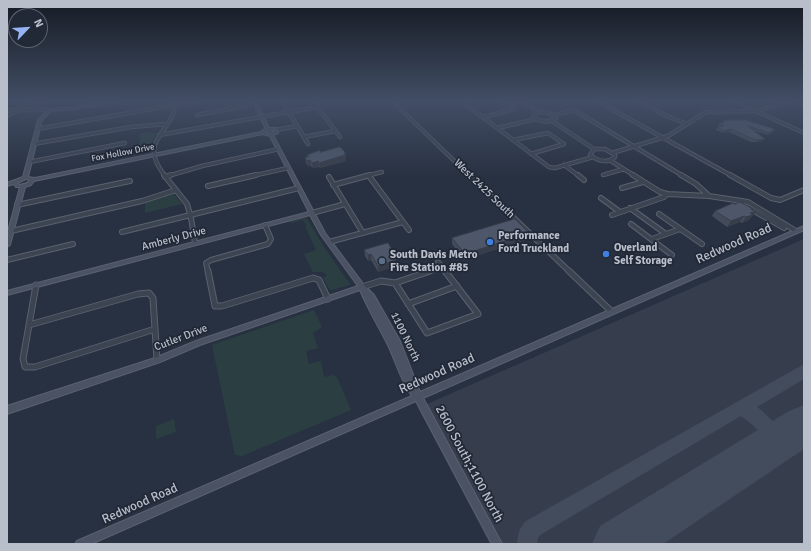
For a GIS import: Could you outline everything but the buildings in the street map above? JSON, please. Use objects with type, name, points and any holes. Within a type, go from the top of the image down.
[{"type":"street","points":[[25,178],[38,128],[45,127]]},
{"type":"street","points":[[33,144],[127,127]]},
{"type":"street","points":[[165,127],[155,144],[157,165],[187,204],[195,243]]},
{"type":"street","points":[[159,136],[209,127]]},
{"type":"street","points":[[263,133],[271,135],[277,131],[294,127]]},
{"type":"street","points":[[297,127],[308,144]]},
{"type":"street","points":[[332,127],[340,137]]},
{"type":"street","name":"West 2425 South","points":[[419,127],[611,311]]},
{"type":"street","points":[[497,128],[503,127]]},
{"type":"street","points":[[561,127],[594,149],[612,152],[662,138],[672,134],[683,127]]},
{"type":"street","points":[[602,127],[696,184],[709,196]]},
{"type":"street","points":[[642,127],[776,200],[804,190]]},
{"type":"street","points":[[790,127],[804,133]]},
{"type":"street","points":[[497,128],[550,168],[592,157],[601,161],[611,161],[653,188],[667,194],[709,196],[733,200],[781,227],[796,231]]},
{"type":"street","points":[[263,133],[268,129],[277,131]]},
{"type":"street","points":[[304,137],[335,131]]},
{"type":"street","name":"Fox Hollow Drive","points":[[33,180],[263,133]]},
{"type":"street","points":[[513,140],[548,133],[564,144],[531,154]]},
{"type":"street","name":"1100 North","points":[[271,135],[329,242],[362,287],[366,299],[392,346],[407,384],[418,397]]},
{"type":"street","points":[[29,162],[125,143]]},
{"type":"street","points":[[165,177],[208,164],[279,149]]},
{"type":"street","points":[[592,157],[590,153],[594,149]]},
{"type":"street","points":[[611,161],[615,157],[612,152]]},
{"type":"street","points":[[564,165],[584,180]]},
{"type":"street","points":[[208,186],[288,168]]},
{"type":"street","points":[[603,175],[624,169]]},
{"type":"street","points":[[333,184],[382,172]]},
{"type":"street","points":[[369,176],[409,230]]},
{"type":"street","points":[[329,177],[363,233]]},
{"type":"street","points":[[7,185],[25,178],[31,178],[33,180]]},
{"type":"street","points":[[15,183],[16,186],[23,186],[33,180]]},
{"type":"street","points":[[17,205],[130,181]]},
{"type":"street","points":[[622,188],[643,182]]},
{"type":"street","points":[[7,245],[23,186]]},
{"type":"street","points":[[122,232],[299,188]]},
{"type":"street","points":[[11,231],[142,201],[176,190]]},
{"type":"street","points":[[612,215],[664,197],[667,194]]},
{"type":"street","points":[[601,198],[620,212]]},
{"type":"street","name":"Amberly Drive","points":[[7,293],[345,204]]},
{"type":"street","points":[[630,208],[666,234]]},
{"type":"street","points":[[659,214],[702,244]]},
{"type":"street","points":[[329,242],[403,222]]},
{"type":"street","points":[[631,224],[672,255]]},
{"type":"street","points":[[265,225],[270,239],[268,244],[207,262],[206,266],[214,304],[216,307],[312,278],[319,280],[328,299]]},
{"type":"street","name":"Redwood Road","points":[[80,544],[804,228]]},
{"type":"street","points":[[652,239],[680,229]]},
{"type":"street","points":[[7,260],[74,244]]},
{"type":"street","points":[[395,282],[427,333],[478,314],[438,262]]},
{"type":"street","points":[[362,287],[381,281],[395,282],[442,267]]},
{"type":"street","points":[[36,285],[23,359],[25,367],[35,366],[155,329]]},
{"type":"street","points":[[408,304],[457,286]]},
{"type":"street","name":"Cutler Drive","points":[[7,410],[157,360],[198,343],[362,287]]},
{"type":"street","points":[[29,325],[138,294],[149,293],[153,298],[157,360]]},
{"type":"street","name":"2600 South;1100 North","points":[[418,397],[497,544]]},
{"type":"shaded area","points":[[804,239],[804,544],[490,544],[418,408]]},
{"type":"green space","points":[[140,133],[157,133],[150,146],[140,148]]},
{"type":"green space","points":[[173,193],[182,204],[145,213],[145,202]]},
{"type":"green space","points":[[306,217],[324,247],[350,284],[349,285],[330,290],[323,278],[327,275],[322,272],[313,272],[304,254],[316,250],[306,228],[306,224],[303,220],[291,223],[290,221]]},
{"type":"green space","points":[[314,310],[322,327],[313,333],[318,348],[306,351],[309,364],[321,361],[324,377],[333,375],[337,377],[351,410],[242,456],[235,455],[212,345]]},
{"type":"green space","points":[[174,419],[176,432],[156,439],[156,426]]},
{"type":"taxiway","points":[[527,544],[528,534],[533,528],[804,371]]},
{"type":"taxiway","points":[[741,408],[750,412],[770,430],[775,438],[772,446]]},
{"type":"taxiway","points":[[771,430],[780,435],[789,435]]},
{"type":"runway","points":[[618,544],[804,425]]},
{"type":"place","name":"Performance Ford Truckland","points":[[490,242]]},
{"type":"place","name":"Overland Self Storage","points":[[606,254]]},
{"type":"place","name":"South Davis Metro Fire Station #85","points":[[382,261]]}]
